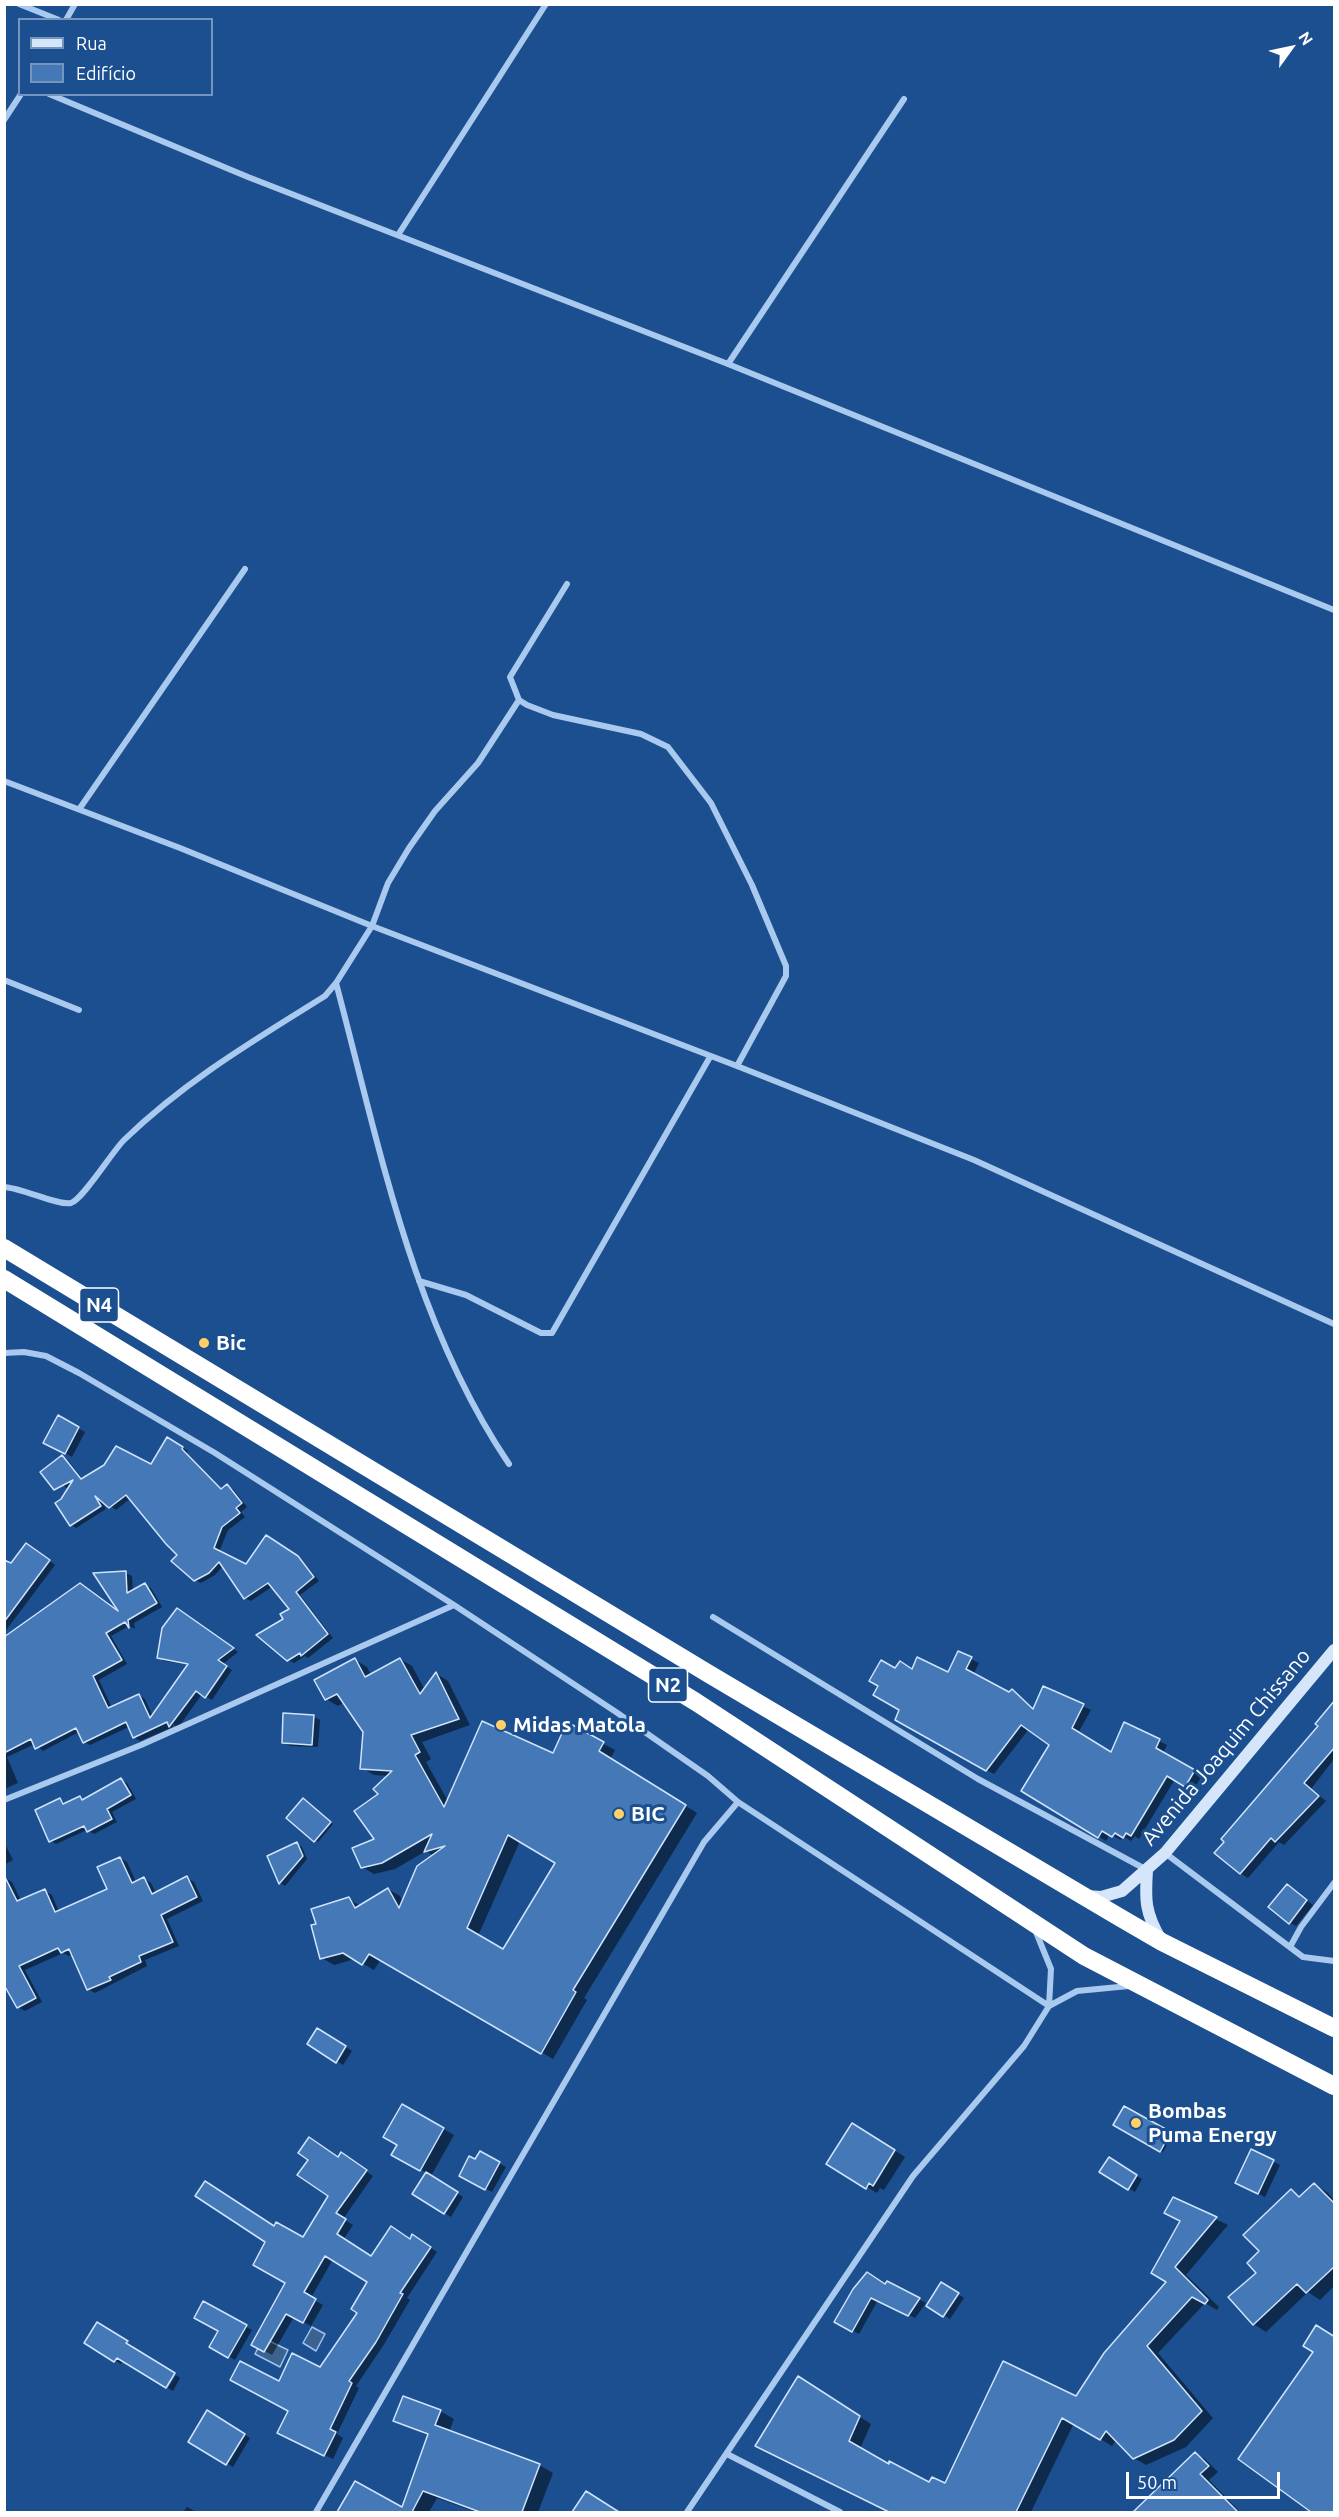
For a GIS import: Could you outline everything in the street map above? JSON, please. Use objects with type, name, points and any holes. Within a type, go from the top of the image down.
[{"type":"highway","name":"N4","points":[[4,1248],[194,1362]]},
{"type":"highway","name":"N2","points":[[4,1279],[696,1702],[1084,1956],[1335,2086]]},
{"type":"highway","name":"N2","points":[[194,1362],[699,1668],[1162,1942],[1335,2028]]},
{"type":"street","points":[[19,4],[54,18]]},
{"type":"street","points":[[67,18],[75,4]]},
{"type":"street","points":[[398,236],[546,4]]},
{"type":"street","points":[[4,120],[20,96]]},
{"type":"street","points":[[54,96],[248,177],[728,364],[1335,610]]},
{"type":"street","points":[[728,364],[904,99]]},
{"type":"street","points":[[80,808],[245,569]]},
{"type":"street","points":[[567,584],[510,677],[519,700],[553,715],[641,735],[668,747],[692,775],[711,803],[752,885],[786,966],[786,976],[737,1066]]},
{"type":"street","points":[[4,1187],[17,1188],[63,1204],[76,1200],[122,1142],[168,1102],[211,1067],[325,996],[336,983],[372,926],[388,883],[409,848],[435,811],[478,763],[519,700]]},
{"type":"street","points":[[4,781],[80,808],[372,926],[974,1160],[1335,1324]]},
{"type":"street","points":[[4,980],[79,1010]]},
{"type":"street","points":[[336,983],[394,1207],[419,1281],[453,1362],[486,1430],[509,1464]]},
{"type":"street","points":[[419,1281],[466,1295],[541,1333],[552,1333],[710,1057]]},
{"type":"street","points":[[4,1353],[24,1352],[46,1356],[215,1453],[360,1548],[454,1605],[708,1776],[738,1802],[1049,2006]]},
{"type":"street","points":[[4,1800],[141,1745],[454,1605]]},
{"type":"street","points":[[713,1617],[978,1779],[1147,1870]]},
{"type":"street","name":"Avenida Joaquim Chissano","points":[[1082,1895],[1101,1897],[1122,1891],[1165,1853],[1335,1650]]},
{"type":"street","points":[[316,2512],[704,1842],[738,1802]]},
{"type":"street","points":[[1165,1853],[1303,1957],[1335,1962]]},
{"type":"street","name":"Avenida Joaquim Chissano","points":[[1147,1870],[1145,1901],[1150,1920],[1162,1942]]},
{"type":"street","points":[[1290,1947],[1301,1927],[1335,1883]]},
{"type":"street","points":[[687,2512],[913,2176],[1024,2046],[1049,2006],[1051,1969],[1033,1923]]},
{"type":"street","points":[[1049,2006],[1077,1991],[1138,1985]]},
{"type":"street","points":[[728,2454],[840,2512]]},
{"type":"water","points":[[312,2327],[325,2334],[316,2351],[303,2343]]},
{"type":"water","points":[[263,2338],[288,2350],[280,2367],[255,2354]]},
{"type":"building","points":[[58,1415],[79,1427],[65,1454],[43,1443]]},
{"type":"building","points":[[167,1437],[183,1447],[182,1449],[221,1489],[227,1484],[242,1503],[236,1508],[240,1513],[222,1527],[214,1548],[246,1564],[266,1535],[298,1556],[314,1577],[296,1592],[328,1634],[301,1656],[300,1653],[287,1661],[256,1635],[283,1619],[280,1614],[289,1609],[268,1583],[244,1599],[219,1562],[209,1573],[194,1581],[171,1561],[177,1555],[126,1495],[109,1508],[95,1496],[101,1506],[70,1526],[55,1503],[61,1499],[73,1480],[54,1490],[40,1472],[62,1455],[81,1479],[104,1465],[116,1446],[151,1464]]},
{"type":"building","points":[[26,1543],[50,1560],[4,1622],[4,1560],[11,1563]]},
{"type":"building","points":[[126,1571],[127,1593],[145,1583],[157,1603],[128,1620],[129,1628],[125,1622],[106,1633],[122,1660],[93,1676],[108,1708],[139,1694],[150,1718],[188,1664],[157,1658],[162,1628],[177,1608],[234,1648],[218,1660],[227,1666],[205,1698],[196,1691],[169,1727],[167,1722],[133,1738],[126,1722],[83,1743],[76,1728],[35,1749],[31,1739],[4,1753],[4,1637],[80,1583],[118,1611],[93,1573]]},
{"type":"building","points":[[958,1651],[972,1657],[966,1669],[1009,1692],[1012,1689],[1033,1709],[1043,1686],[1084,1704],[1072,1728],[1111,1752],[1124,1722],[1160,1739],[1156,1748],[1195,1770],[1185,1787],[1167,1776],[1131,1836],[1126,1833],[1123,1838],[1115,1833],[1112,1837],[1102,1831],[1098,1838],[1021,1791],[1049,1745],[1021,1725],[986,1771],[895,1720],[899,1710],[873,1695],[878,1686],[869,1681],[881,1660],[895,1668],[900,1661],[912,1669],[917,1657],[948,1672]]},
{"type":"building","points":[[355,1658],[365,1677],[400,1658],[420,1694],[436,1672],[459,1719],[411,1735],[420,1752],[415,1755],[444,1807],[482,1721],[553,1753],[567,1722],[604,1742],[599,1751],[686,1805],[573,1990],[576,1992],[541,2054],[369,1954],[362,1965],[343,1953],[320,1959],[311,1925],[316,1924],[311,1909],[349,1897],[355,1908],[388,1888],[399,1908],[417,1866],[445,1846],[424,1852],[432,1834],[382,1863],[361,1868],[352,1848],[374,1839],[354,1811],[378,1794],[373,1789],[392,1771],[360,1769],[363,1732],[337,1694],[325,1700],[314,1680]],"holes":[[[508,1835],[555,1863],[503,1949],[467,1928]]]},
{"type":"building","points":[[1335,1700],[1335,1747],[1304,1783],[1319,1796],[1275,1842],[1271,1838],[1240,1874],[1214,1853],[1224,1842],[1221,1839],[1318,1726],[1315,1724]]},
{"type":"building","points":[[283,1713],[314,1715],[312,1745],[282,1743]]},
{"type":"building","points":[[121,1778],[131,1795],[107,1809],[112,1819],[87,1832],[84,1826],[49,1842],[35,1810],[60,1798],[63,1804],[80,1796],[82,1800]]},
{"type":"building","points":[[303,1798],[331,1822],[314,1842],[286,1818]]},
{"type":"building","points":[[297,1842],[303,1856],[279,1884],[267,1856]]},
{"type":"building","points":[[120,1857],[132,1883],[144,1877],[152,1894],[187,1876],[197,1897],[161,1915],[173,1942],[139,1956],[141,1962],[109,1977],[111,1980],[87,1990],[69,1949],[61,1953],[58,1948],[19,1966],[36,1998],[17,2008],[4,1985],[4,1875],[17,1901],[45,1889],[55,1912],[107,1889],[97,1867]]},
{"type":"building","points":[[1287,1884],[1307,1900],[1289,1924],[1268,1907]]},
{"type":"building","points":[[317,2028],[346,2046],[336,2063],[307,2044]]},
{"type":"building","points":[[402,2104],[444,2128],[420,2171],[391,2155],[397,2145],[383,2137]]},
{"type":"building","points":[[1124,2106],[1171,2132],[1160,2152],[1113,2125]]},
{"type":"building","points":[[852,2123],[895,2150],[873,2186],[869,2183],[866,2189],[826,2164]]},
{"type":"building","points":[[309,2137],[338,2157],[341,2152],[367,2170],[336,2213],[346,2219],[337,2234],[371,2256],[391,2226],[410,2239],[412,2234],[431,2247],[400,2293],[403,2294],[376,2342],[349,2381],[352,2383],[330,2429],[336,2432],[324,2456],[277,2433],[288,2411],[230,2380],[240,2361],[279,2381],[292,2353],[320,2367],[357,2313],[351,2309],[367,2282],[325,2256],[304,2292],[316,2299],[303,2323],[286,2314],[264,2352],[251,2345],[285,2283],[253,2265],[265,2242],[195,2196],[205,2181],[274,2226],[276,2222],[303,2237],[328,2196],[297,2175],[308,2160],[298,2153]]},
{"type":"building","points":[[1251,2149],[1274,2160],[1258,2194],[1235,2183]]},
{"type":"building","points":[[480,2151],[500,2162],[485,2190],[459,2176],[469,2156],[475,2159]]},
{"type":"building","points":[[1109,2157],[1137,2175],[1128,2190],[1099,2172]]},
{"type":"building","points":[[426,2172],[458,2192],[444,2214],[412,2194]]},
{"type":"building","points":[[1314,2183],[1335,2204],[1335,2266],[1306,2293],[1297,2284],[1253,2325],[1228,2297],[1256,2273],[1247,2263],[1259,2251],[1243,2235],[1291,2189],[1299,2197]]},
{"type":"building","points":[[1173,2197],[1217,2217],[1175,2267],[1208,2300],[1205,2304],[1192,2297],[1147,2346],[1202,2411],[1174,2440],[1133,2459],[1106,2431],[1100,2440],[1062,2418],[1016,2512],[889,2512],[755,2446],[798,2376],[860,2416],[849,2441],[889,2464],[889,2461],[929,2482],[932,2477],[945,2483],[1003,2361],[1076,2396],[1104,2353],[1166,2282],[1151,2273],[1180,2221],[1164,2213]]},
{"type":"building","points":[[867,2272],[885,2284],[887,2281],[920,2298],[908,2316],[871,2298],[852,2332],[834,2322],[853,2289]]},
{"type":"building","points":[[941,2282],[959,2293],[943,2317],[926,2306]]},
{"type":"building","points":[[203,2301],[247,2325],[228,2358],[209,2347],[218,2331],[194,2318]]},
{"type":"building","points":[[97,2322],[175,2373],[166,2388],[117,2358],[114,2362],[84,2343]]},
{"type":"building","points":[[1316,2325],[1335,2337],[1335,2512],[1311,2512],[1238,2459],[1313,2352],[1303,2346]]},
{"type":"building","points":[[403,2396],[441,2410],[435,2425],[540,2464],[522,2512],[480,2512],[423,2491],[412,2512],[337,2512],[355,2481],[402,2507],[428,2434],[393,2421]]},
{"type":"building","points":[[207,2410],[245,2434],[226,2465],[188,2442]]},
{"type":"building","points":[[1195,2452],[1209,2466],[1200,2474],[1238,2512],[1133,2512]]},
{"type":"building","points":[[586,2491],[619,2512],[572,2512]]},
{"type":"place","name":"Bic","points":[[204,1343]]},
{"type":"place","name":"Midas Matola","points":[[501,1725]]},
{"type":"place","name":"BIC","points":[[619,1814]]},
{"type":"place","name":"Bombas Puma Energy","points":[[1136,2123]]}]
